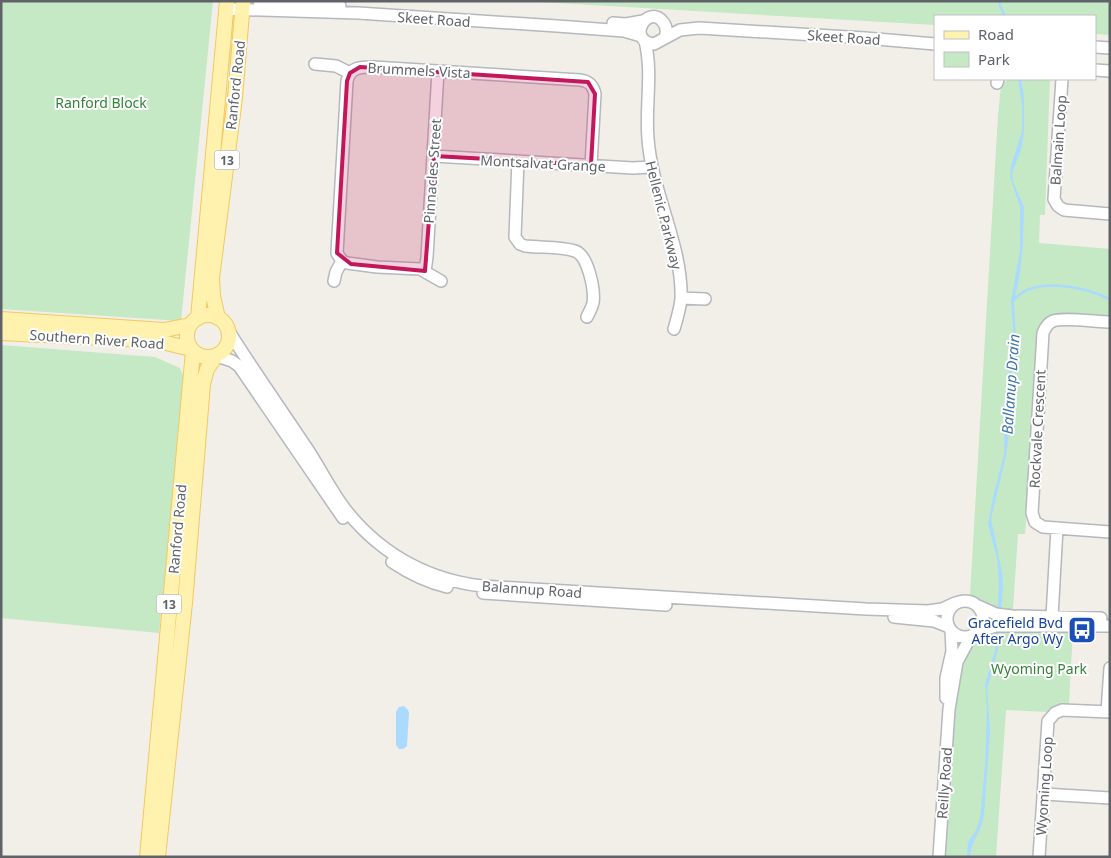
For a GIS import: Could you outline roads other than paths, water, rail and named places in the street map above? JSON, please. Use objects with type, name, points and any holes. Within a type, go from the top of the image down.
[{"type":"main road","name":"Ranford Road","points":[[194,322],[226,5]]},
{"type":"main road","name":"Ranford Road","points":[[218,318],[213,296],[212,278],[235,98],[243,6]]},
{"type":"main road","points":[[194,322],[208,315],[218,318]]},
{"type":"main road","name":"13","points":[[216,356],[223,352],[228,344],[228,330],[223,321],[218,318]]},
{"type":"main road","name":"Southern River Road","points":[[1,319],[167,330],[194,322]]},
{"type":"main road","name":"13","points":[[192,350],[187,336],[194,322]]},
{"type":"main road","name":"Southern River Road","points":[[1,333],[162,342],[192,350]]},
{"type":"main road","name":"Ranford Road","points":[[147,857],[192,350]]},
{"type":"main road","points":[[192,350],[204,357],[216,356]]},
{"type":"main road","name":"Ranford Road","points":[[158,857],[185,603],[203,384],[207,369],[216,356]]},
{"type":"street","name":"Skeet Road","points":[[259,1],[626,24],[643,21]]},
{"type":"street","name":"Skeet Road","points":[[226,5],[574,27],[624,31],[643,38]]},
{"type":"street","points":[[651,17],[663,21],[666,29],[663,39],[654,44],[643,38],[640,30],[643,21],[651,17]]},
{"type":"street","name":"Skeet Road","points":[[663,21],[676,23],[745,24],[934,37]]},
{"type":"street","name":"Skeet Road","points":[[663,39],[680,30],[699,28],[934,44]]},
{"type":"street","name":"Hellenic Parkway","points":[[643,38],[650,71]]},
{"type":"street","name":"Hellenic Parkway","points":[[663,39],[654,54],[650,71],[647,125],[651,167],[678,269],[681,298],[674,329]]},
{"type":"street","points":[[1096,47],[1110,48]]},
{"type":"street","points":[[1096,54],[1110,55]]},
{"type":"street","points":[[315,64],[336,66],[350,72]]},
{"type":"street","name":"Brummels Vista","points":[[342,260],[337,253],[337,247],[347,81],[350,72],[360,67],[588,82],[592,85],[595,94],[591,165]]},
{"type":"street","points":[[1096,70],[1110,71]]},
{"type":"street","name":"Pinnacles Street","points":[[424,271],[427,257],[438,71]]},
{"type":"street","name":"Balmain Loop","points":[[1062,80],[1054,199],[1058,206],[1064,210],[1110,214]]},
{"type":"street","name":"Montsalvat Grange","points":[[434,156],[633,168],[651,167]]},
{"type":"street","points":[[518,161],[515,237],[520,244],[525,246],[571,250],[580,253],[584,257],[592,283],[593,302],[587,317]]},
{"type":"street","points":[[334,281],[342,260],[351,264],[424,271],[441,280]]},
{"type":"street","points":[[681,298],[705,299]]},
{"type":"street","name":"Rockvale Crescent","points":[[1110,322],[1058,319],[1049,323],[1043,333],[1032,515],[1035,522],[1041,526],[1110,532]]},
{"type":"street","name":"Balannup Road","points":[[228,330],[348,513],[371,538],[400,559],[425,572],[474,585],[526,593],[910,618],[934,621],[950,628]]},
{"type":"street","name":"Balannup Road","points":[[216,356],[232,361],[239,366],[351,528],[372,549],[410,574],[427,582],[462,591],[866,609],[928,611],[942,609],[955,603]]},
{"type":"street","points":[[1052,617],[1057,528]]},
{"type":"street","points":[[1110,618],[1024,618],[1005,616],[966,600],[955,603],[948,611],[947,616],[950,628],[961,636],[974,634],[996,626],[1110,626]]},
{"type":"street","points":[[974,634],[983,620],[978,606]]},
{"type":"street","name":"Reilly Road","points":[[949,709],[945,694],[945,682],[952,655],[950,628]]},
{"type":"street","name":"Reilly Road","points":[[939,857],[949,709],[958,662],[974,634]]},
{"type":"street","points":[[1108,712],[1110,668]]},
{"type":"street","name":"Wyoming Loop","points":[[1039,857],[1047,725],[1051,717],[1057,712],[1064,710],[1108,712]]},
{"type":"street","points":[[1044,794],[1110,798]]},
{"type":"water","points":[[1018,80],[1021,80],[1024,96],[1024,131],[1022,146],[1012,174],[1013,182],[1024,207],[1023,243],[1020,273],[1014,302],[1016,342],[1008,402],[1009,433],[1006,456],[991,519],[1002,572],[1003,587],[998,649],[987,689],[990,731],[984,815],[972,846],[970,857],[967,857],[968,842],[976,830],[980,818],[985,766],[987,711],[985,684],[995,651],[999,585],[997,558],[988,524],[1004,455],[1005,397],[1014,344],[1011,301],[1020,251],[1020,207],[1010,177],[1011,166],[1022,131],[1022,105]]},
{"type":"water","points":[[404,706],[409,713],[407,746],[399,749],[396,745],[396,712],[399,707]]},
{"type":"waterway","name":"Ballanup Drain","points":[[1000,1],[1000,6],[1004,15]]},
{"type":"waterway","points":[[1013,301],[1022,293],[1033,288],[1046,286],[1073,288],[1110,299]]},
{"type":"place","name":"Gracefield Bvd After Argo Wy","points":[[1082,630]]},
{"type":"park label","name":"Ranford Block","points":[[101,102]]},
{"type":"park label","name":"Wyoming Park","points":[[1039,668]]}]
